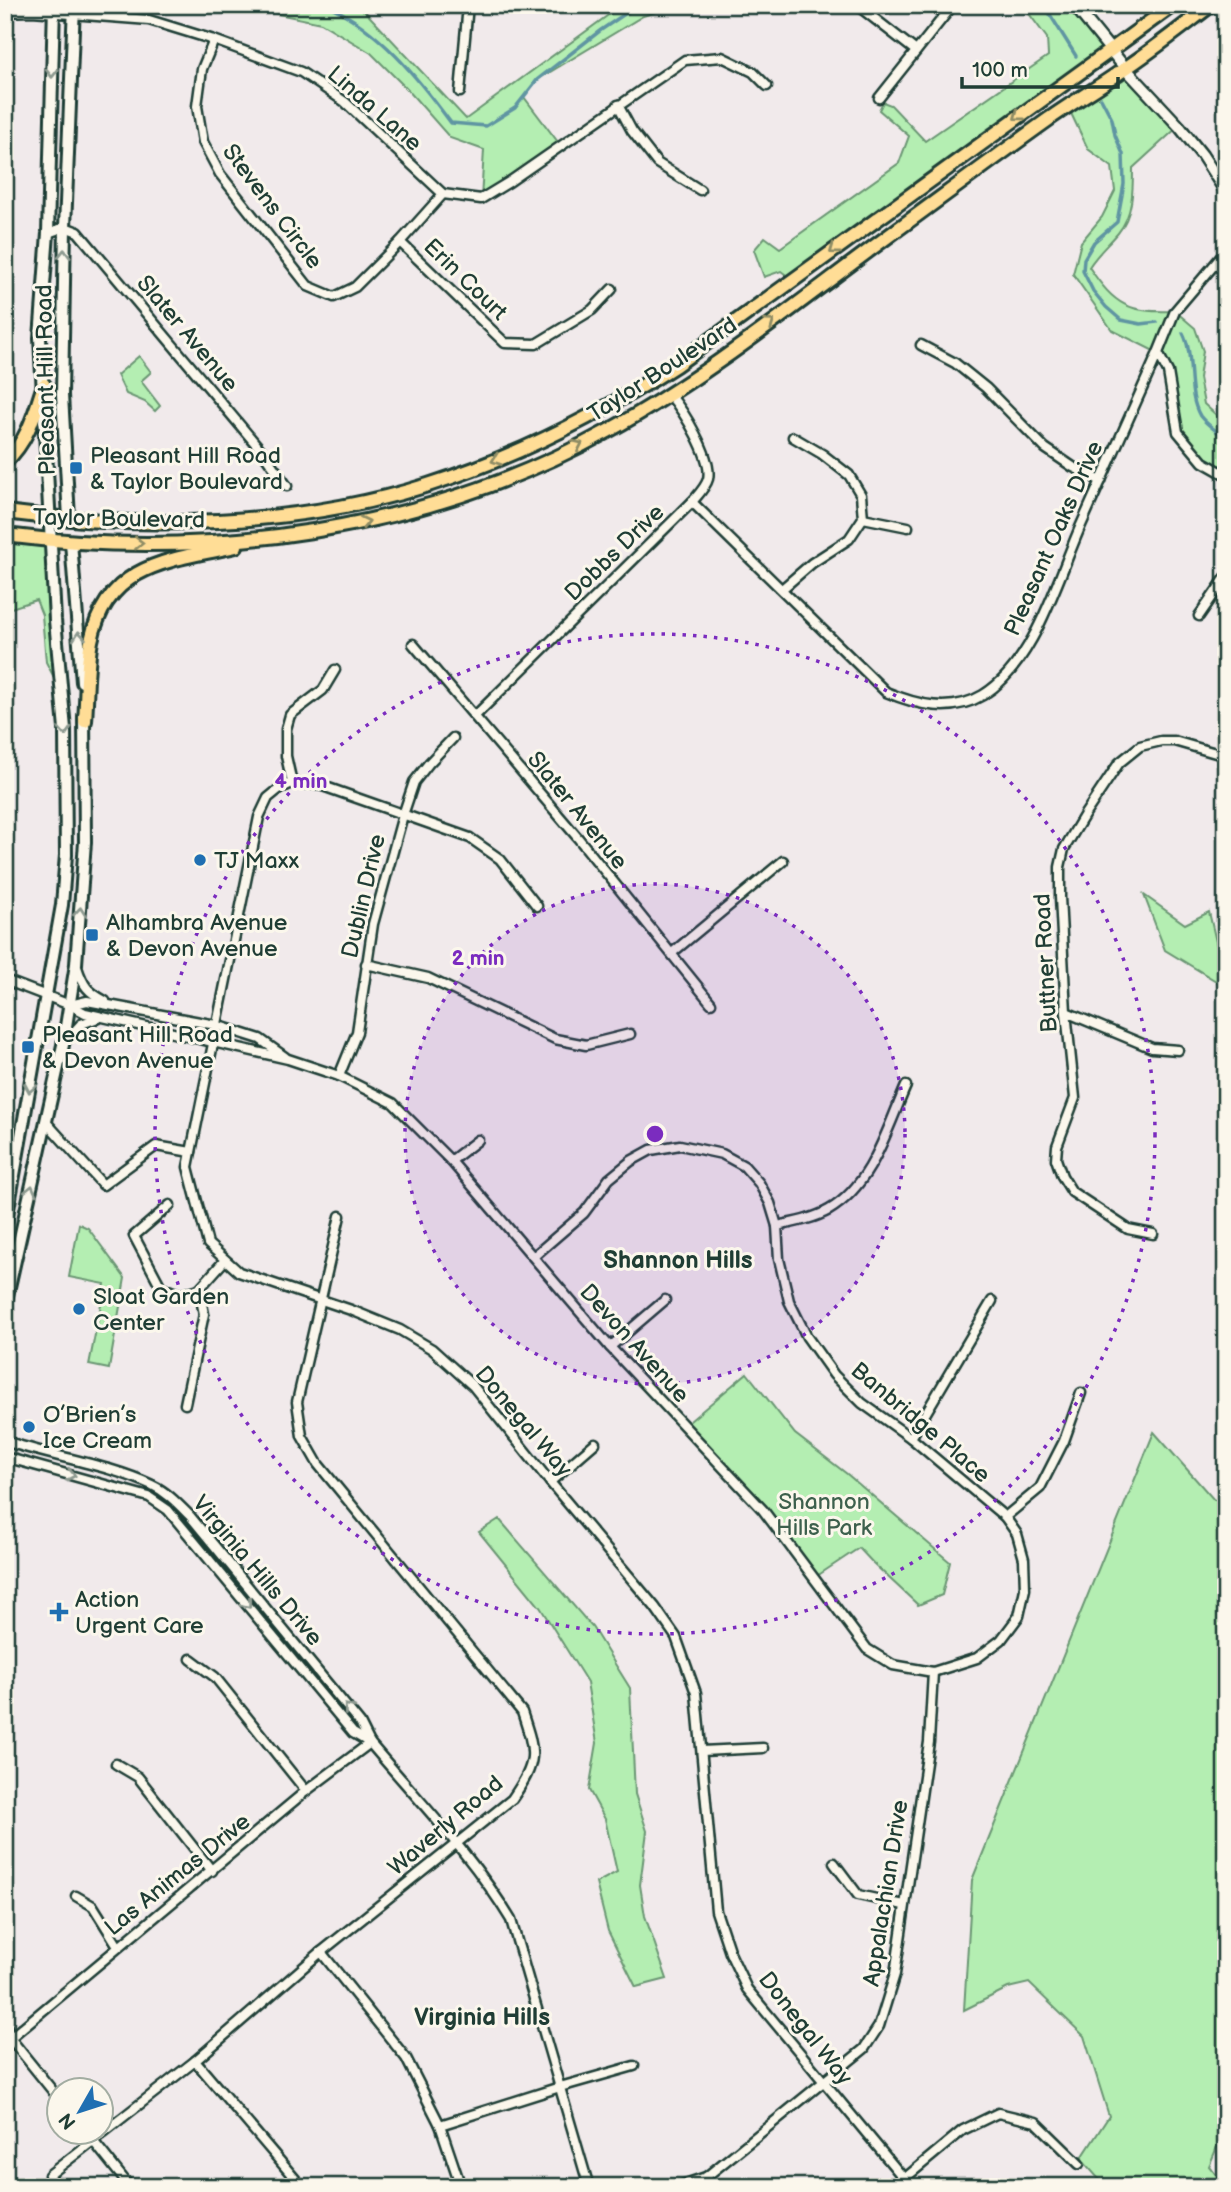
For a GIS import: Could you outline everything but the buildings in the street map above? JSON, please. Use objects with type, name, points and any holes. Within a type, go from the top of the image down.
[{"type":"main road","name":"Taylor Boulevard","points":[[5,512],[48,517],[199,522],[285,514],[356,503],[427,485],[510,455],[596,414],[676,365],[1173,5]]},
{"type":"main road","name":"Taylor Boulevard","points":[[5,535],[71,542],[200,542],[289,535],[361,523],[433,506],[518,474],[606,432],[669,394],[1052,117],[1126,69],[1212,5]]},
{"type":"main road","name":"Pleasant Hill Road","points":[[5,1226],[62,905],[66,855],[65,729],[48,517],[40,338],[48,233],[53,9]]},
{"type":"main road","name":"Pleasant Hill Road","points":[[5,1305],[70,1005],[76,964],[85,842],[85,721],[62,395],[65,227],[74,9]]},
{"type":"main road","points":[[5,462],[22,444],[44,385]]},
{"type":"main road","points":[[85,721],[91,641],[98,619],[112,592],[124,581],[149,566],[177,558],[289,535]]},
{"type":"street","points":[[460,92],[468,5]]},
{"type":"street","points":[[857,5],[916,51]]},
{"type":"street","points":[[879,98],[953,5]]},
{"type":"street","points":[[1074,5],[1126,69],[1187,136],[1226,192]]},
{"type":"street","name":"Linda Lane","points":[[5,12],[74,9],[149,20],[214,40],[301,72],[345,102],[443,194]]},
{"type":"street","name":"Stevens Circle","points":[[214,40],[202,69],[197,106],[202,142],[220,174],[307,286],[334,297],[355,287],[400,242]]},
{"type":"street","points":[[400,242],[443,194],[481,200],[685,60],[722,57],[753,72],[767,86]]},
{"type":"street","points":[[618,105],[632,131],[657,163],[700,190]]},
{"type":"street","points":[[48,233],[65,227]]},
{"type":"street","name":"Slater Avenue","points":[[65,227],[78,232],[265,455],[287,486]]},
{"type":"street","name":"Erin Court","points":[[400,242],[505,344],[536,344],[592,310],[612,289]]},
{"type":"street","name":"Pleasant Oaks Drive","points":[[692,502],[886,692],[913,703],[950,707],[982,696],[1010,675],[1044,616],[1175,311],[1226,251]]},
{"type":"street","points":[[921,345],[956,363],[986,388],[1045,448],[1073,467],[1101,481]]},
{"type":"street","points":[[1158,353],[1168,372],[1178,432],[1203,462],[1226,475]]},
{"type":"street","name":"Dobbs Drive","points":[[475,716],[692,502],[708,480],[708,464],[704,451],[669,394]]},
{"type":"street","points":[[782,589],[812,563],[849,539],[863,518],[861,495],[849,475],[822,454],[793,437]]},
{"type":"street","points":[[863,518],[908,527]]},
{"type":"street","points":[[1199,616],[1226,577]]},
{"type":"street","name":"Slater Avenue","points":[[413,644],[711,1003]]},
{"type":"street","points":[[335,670],[323,690],[290,715],[286,729],[286,756],[292,783],[320,785],[470,838],[500,859],[537,906]]},
{"type":"street","name":"Dublin Drive","points":[[339,1076],[357,1032],[373,924],[414,782],[453,738]]},
{"type":"street","name":"Buttner Road","points":[[1153,1234],[1128,1229],[1072,1192],[1056,1159],[1057,1146],[1075,1098],[1066,1012],[1060,867],[1064,849],[1085,814],[1119,763],[1140,746],[1174,741],[1226,756]]},
{"type":"street","name":"Donegal Way","points":[[292,783],[268,798],[259,817],[188,1167],[208,1244],[239,1272],[400,1330],[432,1349],[473,1385],[550,1482],[655,1606],[676,1637],[696,1693],[716,1911],[730,1953],[747,1990],[911,2187]]},
{"type":"street","points":[[672,953],[783,861]]},
{"type":"street","name":"Devon Avenue","points":[[76,964],[83,984],[90,993],[114,1006]]},
{"type":"street","points":[[366,964],[428,978],[555,1039],[586,1045],[630,1034]]},
{"type":"street","name":"Devon Avenue","points":[[5,980],[85,1013],[288,1059],[339,1076],[393,1103],[451,1161],[610,1347],[763,1510],[867,1649],[893,1665],[933,1672]]},
{"type":"street","name":"Devon Avenue","points":[[70,1005],[87,1001],[216,1025],[260,1040],[288,1059]]},
{"type":"street","points":[[1066,1012],[1152,1048],[1178,1050]]},
{"type":"street","points":[[63,1045],[81,1024],[93,1018],[109,1017]]},
{"type":"street","points":[[777,1226],[811,1219],[829,1210],[856,1187],[874,1160],[906,1086]]},
{"type":"street","points":[[46,1122],[103,1185],[156,1146],[191,1152]]},
{"type":"street","points":[[451,1161],[478,1140]]},
{"type":"street","name":"Banbridge Place","points":[[533,1257],[584,1213],[609,1179],[631,1161],[651,1150],[680,1145],[722,1154],[744,1166],[759,1183],[770,1203],[777,1226],[779,1259],[789,1301],[807,1337],[834,1375],[862,1403],[911,1438],[1005,1517],[1017,1534],[1024,1559],[1025,1589],[1018,1616],[1001,1640],[977,1658],[933,1672]]},
{"type":"street","points":[[170,1205],[134,1236],[161,1287],[181,1294],[199,1289],[225,1259]]},
{"type":"street","name":"Waverly Road","points":[[116,2123],[195,2061],[321,1952],[512,1799],[525,1780],[534,1756],[533,1743],[522,1712],[318,1464],[302,1436],[297,1402],[340,1216]]},
{"type":"street","points":[[184,1404],[204,1314],[199,1289]]},
{"type":"street","points":[[610,1347],[665,1300]]},
{"type":"street","points":[[911,1438],[992,1301]]},
{"type":"street","points":[[1005,1517],[1040,1488],[1064,1441],[1080,1392]]},
{"type":"street","name":"Virginia Hills Drive","points":[[5,1441],[154,1485],[173,1499],[190,1516],[360,1723],[370,1743],[456,1844],[495,1894],[511,1920],[589,2187]]},
{"type":"street","points":[[550,1482],[595,1443]]},
{"type":"street","name":"Virginia Hills Drive","points":[[5,1457],[149,1496],[167,1510],[353,1733],[370,1743]]},
{"type":"street","points":[[191,1659],[215,1676],[306,1791]]},
{"type":"street","name":"Appalachian Drive","points":[[676,2187],[706,2177],[864,2049],[879,2026],[895,1974],[929,1742],[933,1672]]},
{"type":"street","name":"Las Animas Drive","points":[[8,2036],[306,1791],[370,1743]]},
{"type":"street","points":[[702,1751],[762,1748]]},
{"type":"street","points":[[116,1764],[138,1777],[212,1871]]},
{"type":"street","points":[[834,1863],[858,1895],[904,1905]]},
{"type":"street","points":[[76,1896],[93,1906],[118,1946]]},
{"type":"street","points":[[321,1952],[406,2058],[440,2125],[461,2187]]},
{"type":"street","points":[[5,2021],[8,2036],[46,2082]]},
{"type":"street","points":[[195,2061],[302,2187]]},
{"type":"street","points":[[440,2125],[634,2066]]},
{"type":"street","points":[[904,2179],[963,2130],[998,2113],[1036,2123],[1079,2164]]},
{"type":"street","name":"Waverly Road","points":[[49,2175],[87,2146]]},
{"type":"street","points":[[97,2146],[130,2187]]},
{"type":"street","points":[[706,2177],[714,2187]]},
{"type":"green space","points":[[235,5],[359,5],[466,119],[622,5],[678,5],[643,16],[537,80],[524,97],[561,146],[481,199],[484,150],[450,138],[371,53],[321,23]]},
{"type":"green space","points":[[1019,5],[1074,5],[1111,49],[793,280],[781,271],[764,277],[754,250],[765,237],[780,248],[899,163],[909,136],[879,110],[883,102],[891,105],[925,141],[1048,56],[1047,38]]},
{"type":"green space","points":[[1126,69],[1179,126],[1133,168],[1132,194],[1127,218],[1089,267],[1107,291],[1124,304],[1146,310],[1175,311],[1195,328],[1203,351],[1199,378],[1204,404],[1226,424],[1226,475],[1203,462],[1178,432],[1168,372],[1158,353],[1112,330],[1073,274],[1081,242],[1102,217],[1115,191],[1112,167],[1088,149],[1068,107]]},
{"type":"green space","points":[[139,356],[151,372],[141,381],[160,406],[155,411],[145,402],[126,394],[117,375]]},
{"type":"green space","points":[[5,535],[52,541],[62,693],[46,662],[42,615],[36,600],[5,610]]},
{"type":"green space","points":[[1144,895],[1185,924],[1209,912],[1217,946],[1226,946],[1226,987],[1165,950]]},
{"type":"green space","points":[[79,1224],[88,1228],[125,1278],[109,1369],[89,1365],[105,1284],[69,1277]]},
{"type":"green space","name":"Shannon Hills Park","points":[[747,1373],[795,1434],[847,1474],[950,1562],[942,1595],[918,1605],[859,1548],[814,1578],[763,1510],[684,1426]]},
{"type":"green space","points":[[1154,1432],[1214,1500],[1226,1499],[1226,2126],[1209,2166],[1226,2187],[1106,2187],[1081,2159],[1109,2116],[1084,2036],[1029,1983],[1008,1988],[964,2010],[972,1880]]},
{"type":"green space","points":[[499,1519],[592,1627],[630,1688],[635,1794],[647,1831],[640,1885],[645,1916],[667,1979],[636,1987],[608,1931],[596,1883],[617,1872],[605,1819],[589,1790],[597,1743],[587,1682],[540,1607],[479,1532]]},
{"type":"waterway","points":[[327,5],[346,15],[381,41],[411,72],[451,123],[486,126],[515,108],[537,80],[638,5]]},
{"type":"waterway","points":[[1044,5],[1076,56]]},
{"type":"waterway","points":[[1101,98],[1112,119],[1123,154],[1124,184],[1117,222],[1094,242],[1084,259],[1083,271],[1093,291],[1121,320],[1141,324],[1157,322]]},
{"type":"waterway","points":[[1183,333],[1189,352],[1193,396],[1200,416],[1226,439]]},
{"type":"place","name":"Pleasant Hill Road & Taylor Boulevard","points":[[76,468]]},
{"type":"place","name":"TJ Maxx","points":[[200,860]]},
{"type":"place","name":"Alhambra Avenue & Devon Avenue","points":[[92,935]]},
{"type":"place","name":"Pleasant Hill Road & Devon Avenue","points":[[28,1047]]},
{"type":"place","name":"Sloat Garden Center","points":[[79,1309]]},
{"type":"place","name":"O’Brien’s Ice Cream","points":[[29,1427]]},
{"type":"place","name":"Action Urgent Care","points":[[59,1612]]},
{"type":"district","name":"Shannon Hills","points":[[678,1260]]},
{"type":"district","name":"Virginia Hills","points":[[482,2017]]}]
